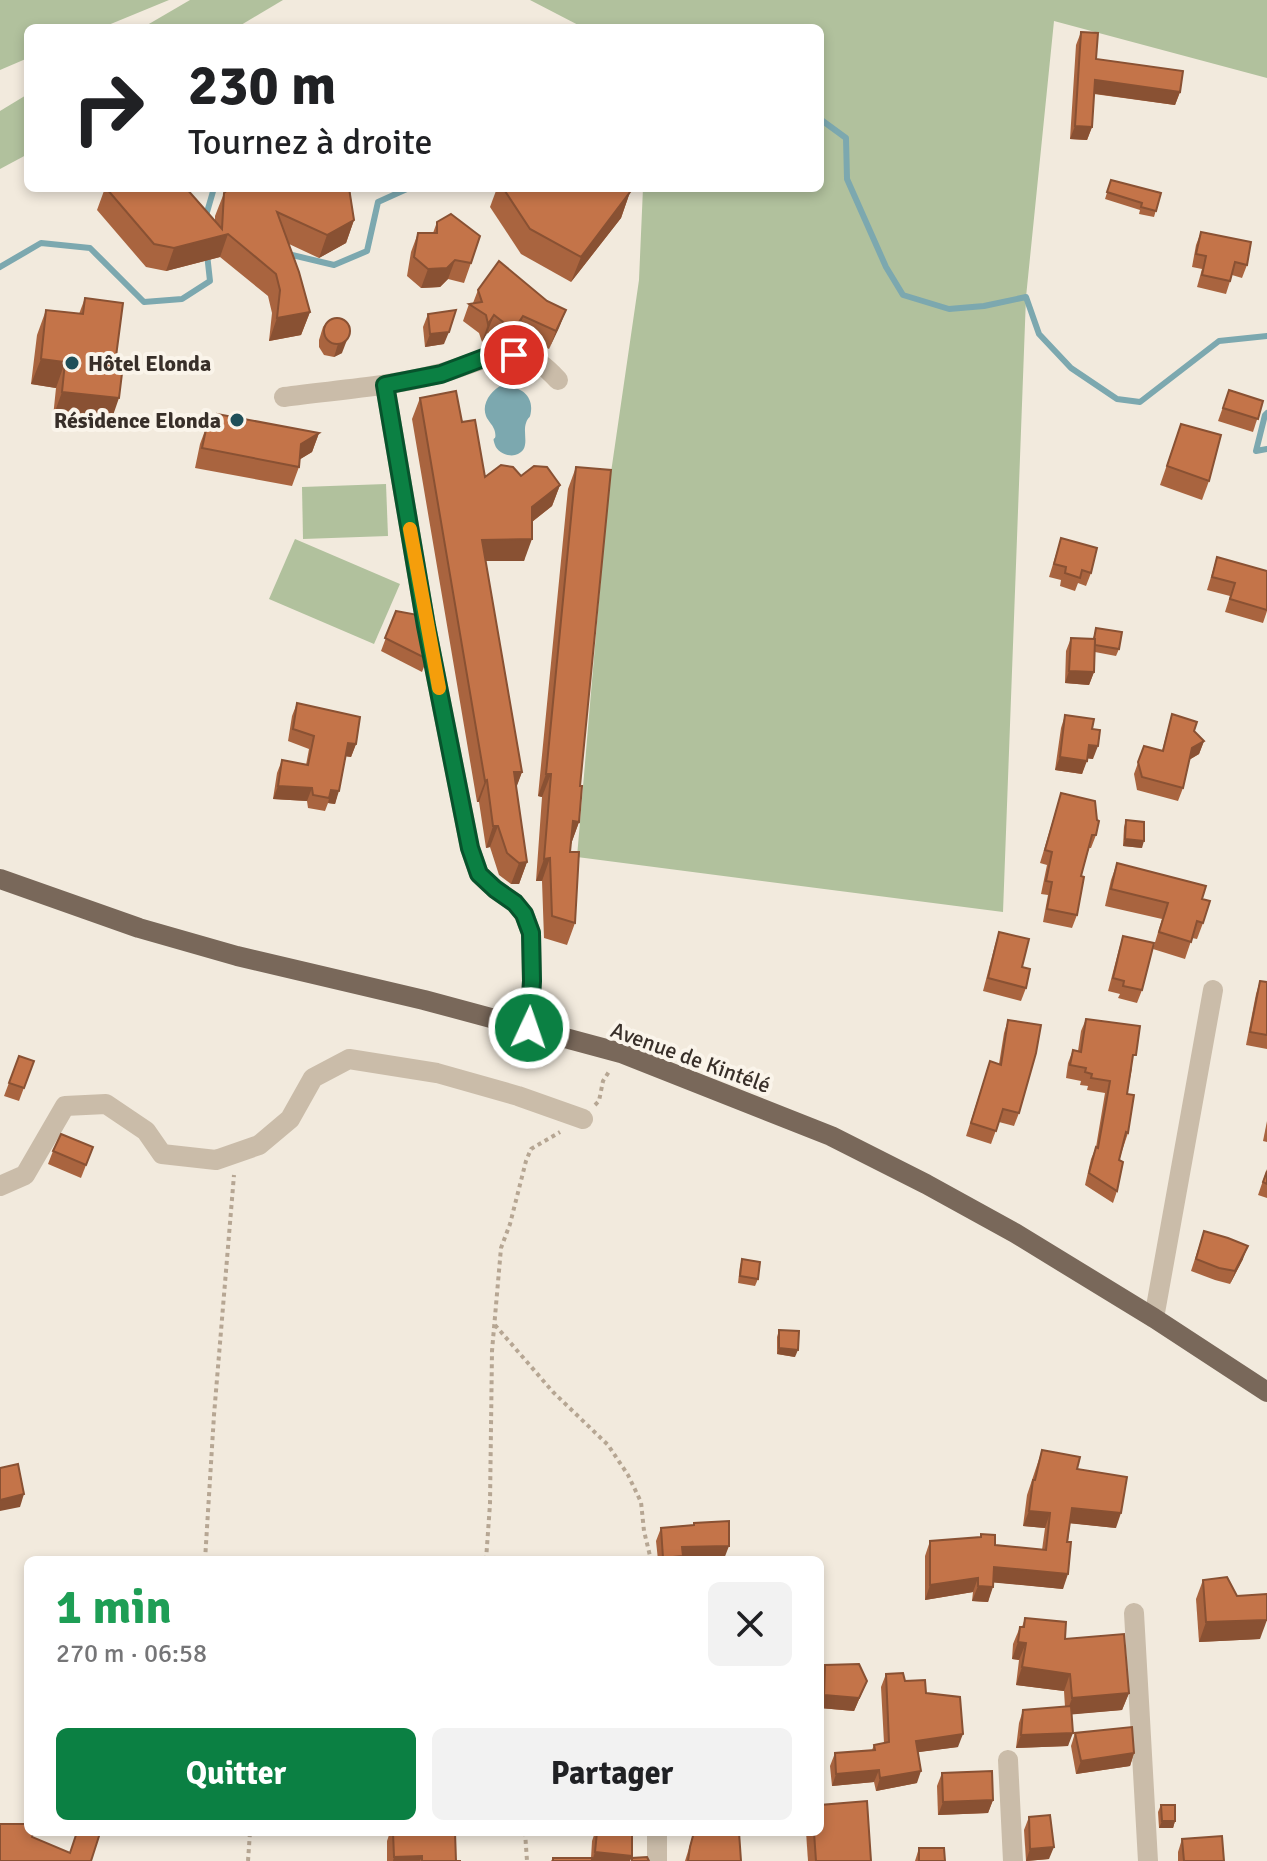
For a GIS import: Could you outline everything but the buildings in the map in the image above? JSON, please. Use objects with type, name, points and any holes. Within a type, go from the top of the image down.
[{"type":"main road","name":"Avenue de Kintélé","points":[[0,879],[139,928],[223,952],[424,1000],[621,1053],[831,1136],[1015,1233],[1267,1392]]},
{"type":"street","points":[[284,397],[385,385],[441,374],[486,357],[514,355],[541,363],[558,380]]},
{"type":"street","points":[[385,385],[426,626],[470,848],[479,874],[515,903],[524,914],[531,933],[529,1028]]},
{"type":"street","points":[[1154,1318],[1213,990]]},
{"type":"street","points":[[0,1186],[25,1175],[65,1106],[106,1104],[146,1131],[162,1154],[216,1160],[259,1145],[290,1119],[313,1078],[349,1059],[437,1073],[518,1096],[583,1119]]},
{"type":"street","points":[[1134,1613],[1148,1861]]},
{"type":"street","points":[[1008,1760],[1013,1861]]},
{"type":"street","points":[[657,1836],[657,1861]]},
{"type":"path","points":[[486,1556],[492,1351],[501,1248],[531,1149],[583,1119],[599,1101],[603,1081],[621,1053]]},
{"type":"path","points":[[205,1556],[236,1153]]},
{"type":"path","points":[[495,1325],[553,1392],[608,1445],[641,1502],[650,1556]]},
{"type":"path","points":[[248,1861],[250,1836]]},
{"type":"path","points":[[525,1836],[527,1861]]},
{"type":"green space","points":[[0,0],[169,0],[111,24],[24,24],[24,60],[0,70]]},
{"type":"green space","points":[[190,0],[283,0],[243,24],[149,24]]},
{"type":"green space","points":[[530,0],[1267,0],[1267,78],[1054,21],[1026,297],[1003,912],[577,857],[608,493],[639,280],[643,192],[824,192],[824,24],[576,24]]},
{"type":"green space","points":[[24,96],[24,156],[0,169],[0,111]]},
{"type":"green space","points":[[386,484],[388,536],[303,539],[302,487]]},
{"type":"green space","points":[[295,539],[400,584],[374,644],[269,599]]},
{"type":"water","points":[[502,385],[523,392],[531,405],[525,427],[525,446],[515,455],[496,448],[494,430],[485,411],[488,398]]},
{"type":"waterway","points":[[824,122],[846,138],[847,179],[886,267],[903,295],[949,309],[984,306],[1026,297],[1039,334],[1071,368],[1117,399],[1140,402],[1219,341],[1267,336]]},
{"type":"waterway","points":[[205,219],[213,192]]},
{"type":"waterway","points":[[288,254],[334,265],[367,251],[378,202],[400,192]]},
{"type":"waterway","points":[[0,267],[41,243],[90,248],[144,302],[182,299],[210,281],[207,254]]},
{"type":"waterway","points":[[1267,413],[1256,451],[1267,449]]},
{"type":"slow traffic","points":[[410,529],[439,688]]},
{"type":"place","name":"Hôtel Elonda","points":[[72,363]]},
{"type":"place","name":"Résidence Elonda","points":[[237,420]]},
{"type":"route","points":[[514,355],[486,357],[441,374],[385,385],[426,626],[470,848],[479,874],[515,903],[524,914],[531,933],[529,1028]]}]
